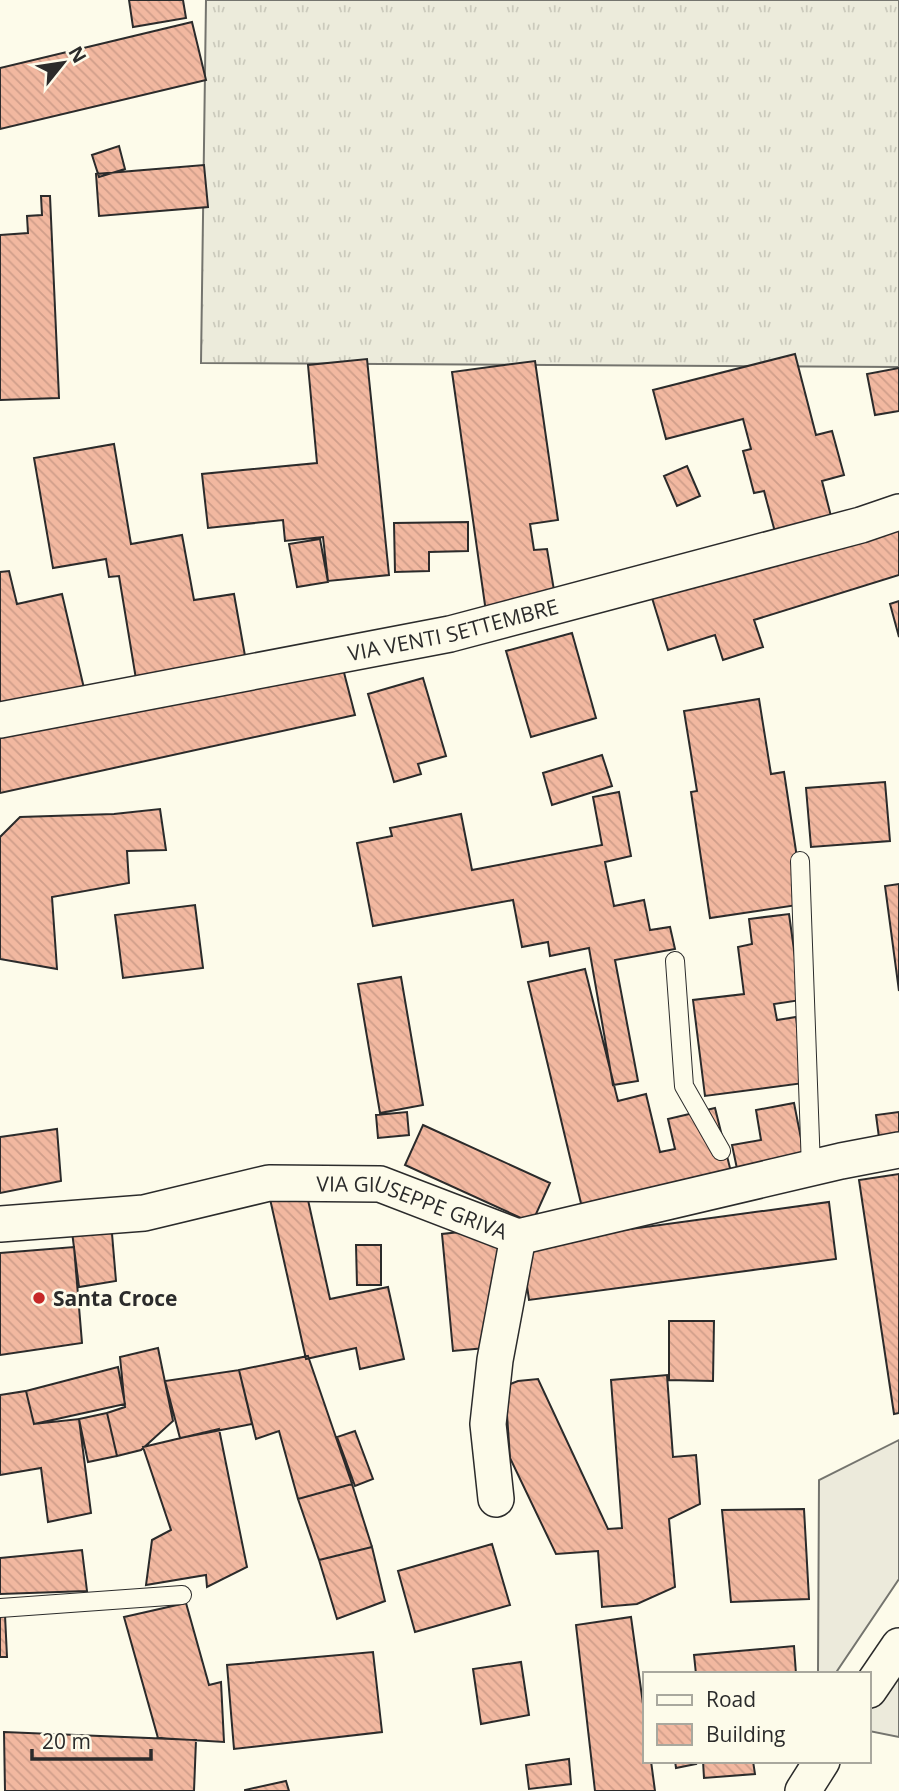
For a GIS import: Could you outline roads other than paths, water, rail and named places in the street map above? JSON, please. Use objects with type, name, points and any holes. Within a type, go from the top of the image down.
[{"type":"street","name":"VIA VENTI SETTEMBRE","points":[[0,720],[450,634],[861,525],[899,512]]},
{"type":"street","name":"VIA GIUSEPPE GRIVA","points":[[0,1224],[144,1213],[269,1183],[380,1184],[518,1237],[899,1150]]},
{"type":"street","points":[[496,1499],[488,1424],[495,1360],[518,1237]]},
{"type":"street","points":[[871,1687],[899,1646]]},
{"type":"street","points":[[803,1791],[821,1763]]},
{"type":"lane","points":[[800,860],[811,1168]]},
{"type":"lane","points":[[675,961],[684,1086],[721,1151]]},
{"type":"lane","points":[[0,1608],[182,1595]]},
{"type":"place","name":"Santa Croce","points":[[39,1298]]}]
